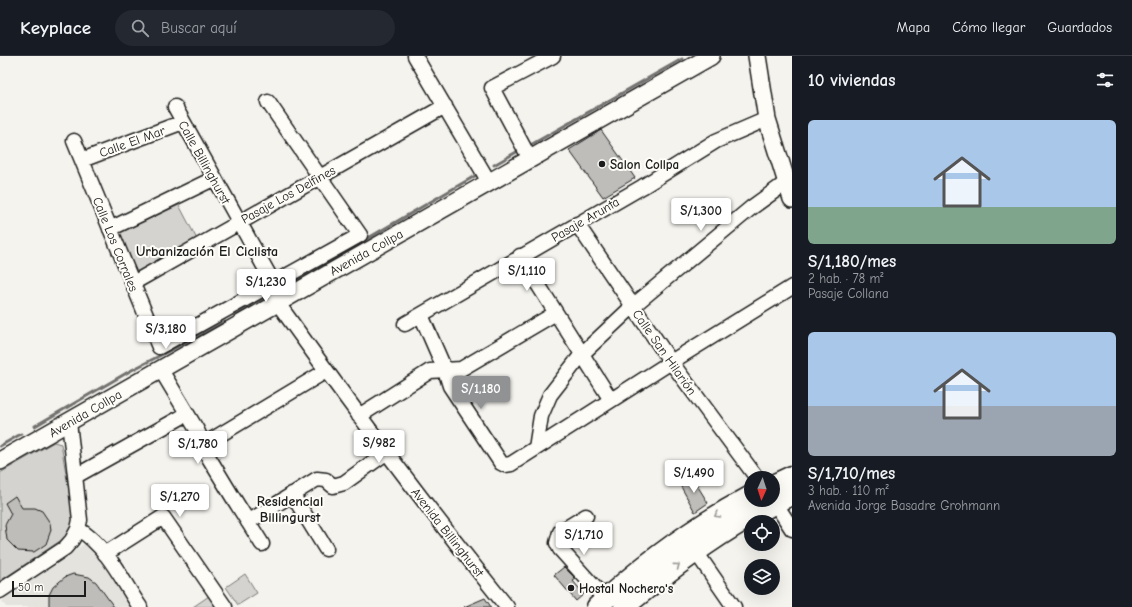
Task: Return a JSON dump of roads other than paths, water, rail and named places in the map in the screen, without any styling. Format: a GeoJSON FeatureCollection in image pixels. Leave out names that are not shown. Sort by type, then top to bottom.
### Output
{"type":"FeatureCollection","features":[{"type":"Feature","properties":{"kind":"highway"},"geometry":{"type":"LineString","coordinates":[[780,493],[792,476]]}},
{"type":"Feature","properties":{"kind":"highway"},"geometry":{"type":"LineString","coordinates":[[601,603],[641,568],[679,540],[744,500]]}},
{"type":"Feature","properties":{"kind":"highway"},"geometry":{"type":"LineString","coordinates":[[624,607],[696,552],[762,507]]}},
{"type":"Feature","properties":{"kind":"main road","name":"Avenida Collpa"},"geometry":{"type":"LineString","coordinates":[[0,461],[530,159],[691,61],[711,56]]}},
{"type":"Feature","properties":{"kind":"main road"},"geometry":{"type":"LineString","coordinates":[[759,61],[767,119],[790,182],[792,199]]}},
{"type":"Feature","properties":{"kind":"street"},"geometry":{"type":"LineString","coordinates":[[415,56],[489,182]]}},
{"type":"Feature","properties":{"kind":"street"},"geometry":{"type":"LineString","coordinates":[[530,159],[492,88],[553,56]]}},
{"type":"Feature","properties":{"kind":"street"},"geometry":{"type":"LineString","coordinates":[[234,327],[225,312],[360,235],[268,102]]}},
{"type":"Feature","properties":{"kind":"street","name":"Pasaje Los Delfines"},"geometry":{"type":"LineString","coordinates":[[133,283],[239,221],[444,106]]}},
{"type":"Feature","properties":{"kind":"street","name":"Calle Billinghurst"},"geometry":{"type":"LineString","coordinates":[[175,107],[274,284],[277,302]]}},
{"type":"Feature","properties":{"kind":"street","name":"Pasaje Arunta"},"geometry":{"type":"LineString","coordinates":[[405,324],[716,141],[767,119]]}},
{"type":"Feature","properties":{"kind":"street","name":"Calle El Mar"},"geometry":{"type":"LineString","coordinates":[[82,160],[183,122]]}},
{"type":"Feature","properties":{"kind":"street","name":"Calle Los Corrales"},"geometry":{"type":"LineString","coordinates":[[74,141],[159,347],[225,312]]}},
{"type":"Feature","properties":{"kind":"street"},"geometry":{"type":"LineString","coordinates":[[110,228],[215,178]]}},
{"type":"Feature","properties":{"kind":"street"},"geometry":{"type":"LineString","coordinates":[[536,448],[541,416],[550,395],[582,354],[633,306],[751,208],[790,182]]}},
{"type":"Feature","properties":{"kind":"street","name":"Calle San Hilarión"},"geometry":{"type":"LineString","coordinates":[[577,224],[671,362],[752,471]]}},
{"type":"Feature","properties":{"kind":"street"},"geometry":{"type":"LineString","coordinates":[[520,256],[611,400]]}},
{"type":"Feature","properties":{"kind":"street"},"geometry":{"type":"LineString","coordinates":[[421,315],[445,370],[450,386],[501,463],[505,465],[511,464],[792,287]]}},
{"type":"Feature","properties":{"kind":"street","name":"Avenida Billinghurst"},"geometry":{"type":"LineString","coordinates":[[277,302],[359,416],[461,550],[507,607]]}},
{"type":"Feature","properties":{"kind":"street"},"geometry":{"type":"LineString","coordinates":[[359,416],[430,371],[461,369],[556,314]]}},
{"type":"Feature","properties":{"kind":"street"},"geometry":{"type":"LineString","coordinates":[[161,370],[203,445],[262,544]]}},
{"type":"Feature","properties":{"kind":"street"},"geometry":{"type":"LineString","coordinates":[[203,445],[326,371]]}},
{"type":"Feature","properties":{"kind":"street"},"geometry":{"type":"LineString","coordinates":[[76,476],[187,414]]}},
{"type":"Feature","properties":{"kind":"street"},"geometry":{"type":"LineString","coordinates":[[0,591],[65,548],[72,540],[78,529],[80,514],[69,422]]}},
{"type":"Feature","properties":{"kind":"street"},"geometry":{"type":"LineString","coordinates":[[248,522],[316,479],[326,480],[333,486],[337,486],[387,452]]}},
{"type":"Feature","properties":{"kind":"street"},"geometry":{"type":"LineString","coordinates":[[292,494],[326,549]]}},
{"type":"Feature","properties":{"kind":"street"},"geometry":{"type":"LineString","coordinates":[[780,501],[792,529]]}},
{"type":"Feature","properties":{"kind":"street"},"geometry":{"type":"LineString","coordinates":[[586,516],[560,532],[558,543],[560,549],[601,603]]}},
{"type":"Feature","properties":{"kind":"street"},"geometry":{"type":"LineString","coordinates":[[105,554],[163,517],[225,607]]}},
{"type":"Feature","properties":{"kind":"street"},"geometry":{"type":"LineString","coordinates":[[78,529],[88,535],[105,554],[140,607]]}},
{"type":"Feature","properties":{"kind":"street"},"geometry":{"type":"LineString","coordinates":[[696,552],[734,607]]}},
{"type":"Feature","properties":{"kind":"waterway"},"geometry":{"type":"LineString","coordinates":[[527,147],[682,59]]}},
{"type":"Feature","properties":{"kind":"waterway"},"geometry":{"type":"LineString","coordinates":[[494,165],[520,150]]}},
{"type":"Feature","properties":{"kind":"waterway"},"geometry":{"type":"LineString","coordinates":[[286,286],[480,173]]}},
{"type":"Feature","properties":{"kind":"waterway"},"geometry":{"type":"LineString","coordinates":[[234,315],[271,294]]}},
{"type":"Feature","properties":{"kind":"waterway"},"geometry":{"type":"LineString","coordinates":[[35,426],[130,371],[225,322]]}},
{"type":"Feature","properties":{"kind":"waterway"},"geometry":{"type":"LineString","coordinates":[[0,446],[21,434]]}},
{"type":"Feature","properties":{"kind":"place","name":"Salon Collpa"},"geometry":{"type":"Point","coordinates":[602,164]}},
{"type":"Feature","properties":{"kind":"place","name":"Hostal Nochero's"},"geometry":{"type":"Point","coordinates":[571,588]}},
{"type":"Feature","properties":{"kind":"district","name":"Urbanización El Ciclista"},"geometry":{"type":"Point","coordinates":[207,251]}},
{"type":"Feature","properties":{"kind":"district","name":"Residencial Billingurst"},"geometry":{"type":"Point","coordinates":[290,510]}}]}
